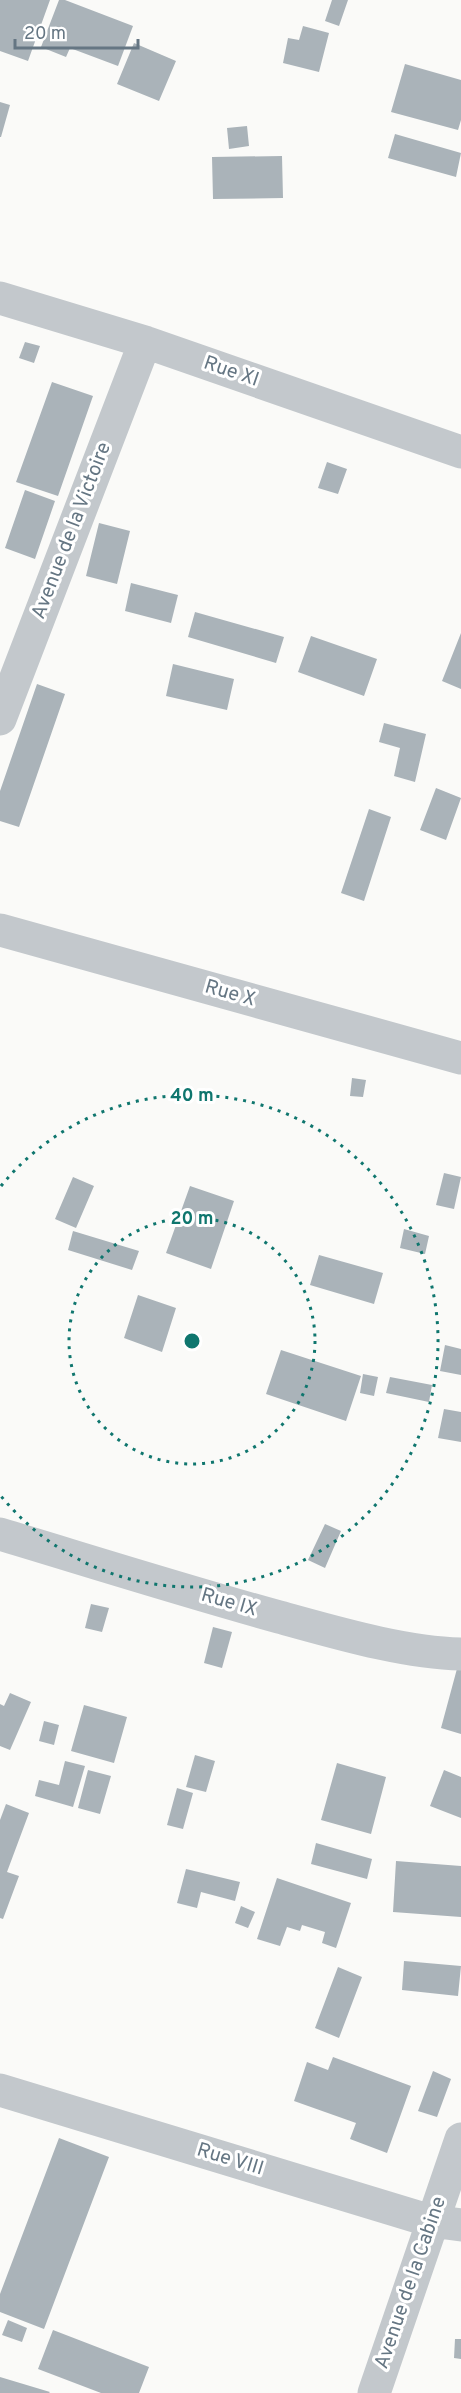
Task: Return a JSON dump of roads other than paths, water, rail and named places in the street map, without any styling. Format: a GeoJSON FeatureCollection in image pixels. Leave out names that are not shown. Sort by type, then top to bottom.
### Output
{"type":"FeatureCollection","features":[{"type":"Feature","properties":{"kind":"street","name":"Rue XI"},"geometry":{"type":"LineString","coordinates":[[0,298],[145,342],[461,452]]}},
{"type":"Feature","properties":{"kind":"street","name":"Avenue de la Victoire"},"geometry":{"type":"LineString","coordinates":[[0,719],[145,342]]}},
{"type":"Feature","properties":{"kind":"street","name":"Rue X"},"geometry":{"type":"LineString","coordinates":[[0,930],[461,1058]]}},
{"type":"Feature","properties":{"kind":"street","name":"Rue IX"},"geometry":{"type":"LineString","coordinates":[[0,1534],[204,1596],[326,1630],[436,1653],[461,1654]]}},
{"type":"Feature","properties":{"kind":"street","name":"Rue VIII"},"geometry":{"type":"LineString","coordinates":[[0,2090],[446,2223]]}},
{"type":"Feature","properties":{"kind":"street","name":"Avenue de la Cabine"},"geometry":{"type":"LineString","coordinates":[[374,2393],[446,2223],[461,2139]]}}]}
